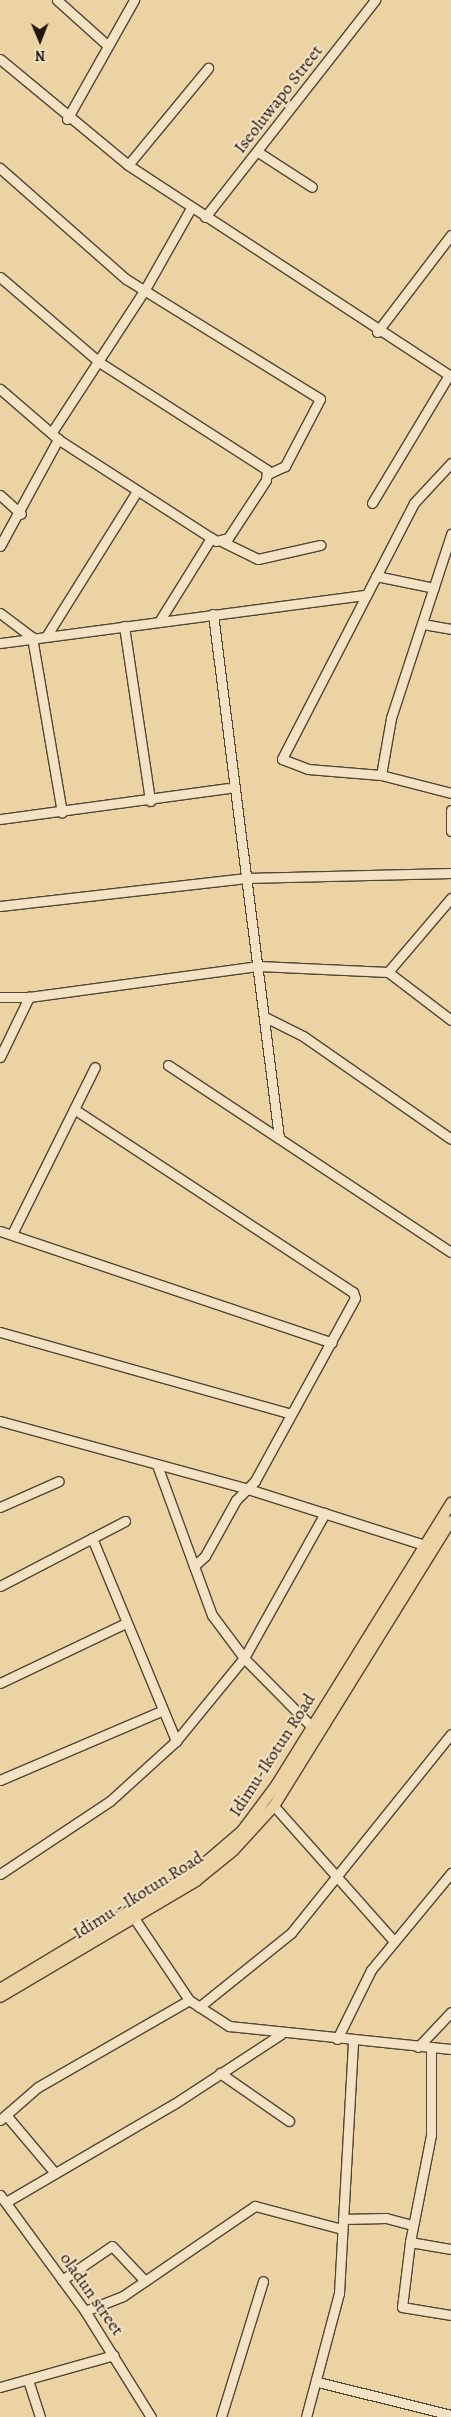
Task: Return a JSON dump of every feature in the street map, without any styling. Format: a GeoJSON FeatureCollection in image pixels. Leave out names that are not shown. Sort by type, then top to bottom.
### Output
{"type":"FeatureCollection","features":[{"type":"Feature","properties":{"kind":"main road","name":"Idimu-Ikotun Road"},"geometry":{"type":"LineString","coordinates":[[0,1988],[216,1856],[259,1810],[451,1504]]}},
{"type":"Feature","properties":{"kind":"main road","name":"Idimu - Ikotun Road"},"geometry":{"type":"LineString","coordinates":[[0,1998],[216,1867],[274,1806],[451,1521]]}},
{"type":"Feature","properties":{"kind":"street"},"geometry":{"type":"LineString","coordinates":[[57,0],[106,44]]}},
{"type":"Feature","properties":{"kind":"street"},"geometry":{"type":"LineString","coordinates":[[67,119],[106,44],[134,0]]}},
{"type":"Feature","properties":{"kind":"street","name":"Iseoluwapo Street"},"geometry":{"type":"LineString","coordinates":[[204,217],[258,152],[375,0]]}},
{"type":"Feature","properties":{"kind":"street"},"geometry":{"type":"LineString","coordinates":[[0,59],[67,119],[128,165],[377,332],[450,376],[372,503]]}},
{"type":"Feature","properties":{"kind":"street"},"geometry":{"type":"LineString","coordinates":[[128,165],[208,68]]}},
{"type":"Feature","properties":{"kind":"street"},"geometry":{"type":"LineString","coordinates":[[258,152],[312,186]]}},
{"type":"Feature","properties":{"kind":"street"},"geometry":{"type":"LineString","coordinates":[[0,168],[144,291],[320,399],[284,466],[268,474],[223,542]]}},
{"type":"Feature","properties":{"kind":"street"},"geometry":{"type":"LineString","coordinates":[[52,432],[144,291],[191,208]]}},
{"type":"Feature","properties":{"kind":"street"},"geometry":{"type":"LineString","coordinates":[[377,332],[451,235]]}},
{"type":"Feature","properties":{"kind":"street"},"geometry":{"type":"LineString","coordinates":[[0,277],[99,362],[268,474]]}},
{"type":"Feature","properties":{"kind":"street"},"geometry":{"type":"LineString","coordinates":[[0,389],[58,439],[211,538],[258,559],[320,545]]}},
{"type":"Feature","properties":{"kind":"street"},"geometry":{"type":"LineString","coordinates":[[0,546],[21,514],[58,439]]}},
{"type":"Feature","properties":{"kind":"street"},"geometry":{"type":"LineString","coordinates":[[451,462],[417,499],[364,595],[282,759],[308,770],[381,775],[451,793]]}},
{"type":"Feature","properties":{"kind":"street"},"geometry":{"type":"LineString","coordinates":[[47,635],[137,491]]}},
{"type":"Feature","properties":{"kind":"street"},"geometry":{"type":"LineString","coordinates":[[0,495],[21,514]]}},
{"type":"Feature","properties":{"kind":"street"},"geometry":{"type":"LineString","coordinates":[[381,775],[391,718],[424,624],[451,534]]}},
{"type":"Feature","properties":{"kind":"street"},"geometry":{"type":"LineString","coordinates":[[160,620],[211,538]]}},
{"type":"Feature","properties":{"kind":"street"},"geometry":{"type":"LineString","coordinates":[[376,576],[434,588]]}},
{"type":"Feature","properties":{"kind":"street"},"geometry":{"type":"LineString","coordinates":[[0,644],[47,635],[364,595]]}},
{"type":"Feature","properties":{"kind":"street"},"geometry":{"type":"LineString","coordinates":[[0,613],[32,638],[62,812]]}},
{"type":"Feature","properties":{"kind":"street"},"geometry":{"type":"LineString","coordinates":[[212,614],[259,966],[279,1138]]}},
{"type":"Feature","properties":{"kind":"street"},"geometry":{"type":"LineString","coordinates":[[424,624],[451,629]]}},
{"type":"Feature","properties":{"kind":"street"},"geometry":{"type":"LineString","coordinates":[[124,626],[150,801]]}},
{"type":"Feature","properties":{"kind":"street"},"geometry":{"type":"LineString","coordinates":[[0,819],[150,801],[228,788]]}},
{"type":"Feature","properties":{"kind":"street"},"geometry":{"type":"LineString","coordinates":[[451,810],[451,830]]}},
{"type":"Feature","properties":{"kind":"street"},"geometry":{"type":"LineString","coordinates":[[0,906],[246,878],[451,872]]}},
{"type":"Feature","properties":{"kind":"street"},"geometry":{"type":"LineString","coordinates":[[388,972],[449,905]]}},
{"type":"Feature","properties":{"kind":"street"},"geometry":{"type":"LineString","coordinates":[[0,997],[29,997],[259,966],[388,972],[451,1020]]}},
{"type":"Feature","properties":{"kind":"street"},"geometry":{"type":"LineString","coordinates":[[0,1057],[29,997]]}},
{"type":"Feature","properties":{"kind":"street"},"geometry":{"type":"LineString","coordinates":[[265,1017],[303,1036],[451,1140]]}},
{"type":"Feature","properties":{"kind":"street"},"geometry":{"type":"LineString","coordinates":[[168,1065],[451,1252]]}},
{"type":"Feature","properties":{"kind":"street"},"geometry":{"type":"LineString","coordinates":[[12,1234],[95,1067]]}},
{"type":"Feature","properties":{"kind":"street"},"geometry":{"type":"LineString","coordinates":[[74,1109],[353,1292],[353,1305],[248,1489],[236,1500],[205,1556],[194,1566]]}},
{"type":"Feature","properties":{"kind":"street"},"geometry":{"type":"LineString","coordinates":[[0,1231],[332,1343]]}},
{"type":"Feature","properties":{"kind":"street"},"geometry":{"type":"LineString","coordinates":[[0,1332],[291,1414]]}},
{"type":"Feature","properties":{"kind":"street"},"geometry":{"type":"LineString","coordinates":[[0,1421],[157,1466],[248,1489],[425,1545]]}},
{"type":"Feature","properties":{"kind":"street"},"geometry":{"type":"LineString","coordinates":[[157,1466],[212,1616],[244,1658],[319,1734]]}},
{"type":"Feature","properties":{"kind":"street"},"geometry":{"type":"LineString","coordinates":[[0,1506],[58,1481]]}},
{"type":"Feature","properties":{"kind":"street"},"geometry":{"type":"LineString","coordinates":[[0,1874],[110,1801],[176,1741],[244,1658],[325,1513]]}},
{"type":"Feature","properties":{"kind":"street"},"geometry":{"type":"LineString","coordinates":[[0,1586],[125,1521]]}},
{"type":"Feature","properties":{"kind":"street"},"geometry":{"type":"LineString","coordinates":[[92,1538],[160,1711],[176,1741]]}},
{"type":"Feature","properties":{"kind":"street"},"geometry":{"type":"LineString","coordinates":[[0,1683],[126,1623]]}},
{"type":"Feature","properties":{"kind":"street"},"geometry":{"type":"LineString","coordinates":[[0,1780],[160,1711]]}},
{"type":"Feature","properties":{"kind":"street"},"geometry":{"type":"LineString","coordinates":[[199,2007],[278,1946],[338,1875],[451,1734]]}},
{"type":"Feature","properties":{"kind":"street"},"geometry":{"type":"LineString","coordinates":[[274,1806],[338,1875],[393,1940]]}},
{"type":"Feature","properties":{"kind":"street"},"geometry":{"type":"LineString","coordinates":[[337,2039],[355,1997],[393,1940],[451,1874]]}},
{"type":"Feature","properties":{"kind":"street"},"geometry":{"type":"LineString","coordinates":[[134,1918],[189,2000],[229,2026],[281,2034],[451,2049]]}},
{"type":"Feature","properties":{"kind":"street"},"geometry":{"type":"LineString","coordinates":[[55,2173],[3,2117],[38,2087],[189,2000]]}},
{"type":"Feature","properties":{"kind":"street"},"geometry":{"type":"LineString","coordinates":[[418,2047],[451,2012]]}},
{"type":"Feature","properties":{"kind":"street"},"geometry":{"type":"LineString","coordinates":[[3,2198],[55,2173],[281,2034]]}},
{"type":"Feature","properties":{"kind":"street"},"geometry":{"type":"LineString","coordinates":[[306,2417],[318,2382],[339,2293],[353,2041]]}},
{"type":"Feature","properties":{"kind":"street"},"geometry":{"type":"LineString","coordinates":[[431,2048],[432,2129],[412,2225],[402,2307],[451,2315]]}},
{"type":"Feature","properties":{"kind":"street"},"geometry":{"type":"LineString","coordinates":[[220,2073],[289,2121]]}},
{"type":"Feature","properties":{"kind":"street","name":"oladun street"},"geometry":{"type":"LineString","coordinates":[[3,2198],[85,2311],[114,2355],[150,2417]]}},
{"type":"Feature","properties":{"kind":"street"},"geometry":{"type":"LineString","coordinates":[[85,2311],[117,2300],[255,2206],[342,2229]]}},
{"type":"Feature","properties":{"kind":"street"},"geometry":{"type":"LineString","coordinates":[[343,2219],[386,2218],[412,2225]]}},
{"type":"Feature","properties":{"kind":"street"},"geometry":{"type":"LineString","coordinates":[[410,2242],[451,2249]]}},
{"type":"Feature","properties":{"kind":"street"},"geometry":{"type":"LineString","coordinates":[[62,2280],[112,2246],[145,2281]]}},
{"type":"Feature","properties":{"kind":"street"},"geometry":{"type":"LineString","coordinates":[[221,2417],[263,2282]]}},
{"type":"Feature","properties":{"kind":"street"},"geometry":{"type":"LineString","coordinates":[[0,2387],[114,2355]]}},
{"type":"Feature","properties":{"kind":"street"},"geometry":{"type":"LineString","coordinates":[[28,2380],[40,2417]]}},
{"type":"Feature","properties":{"kind":"street"},"geometry":{"type":"LineString","coordinates":[[318,2382],[451,2415]]}}]}
